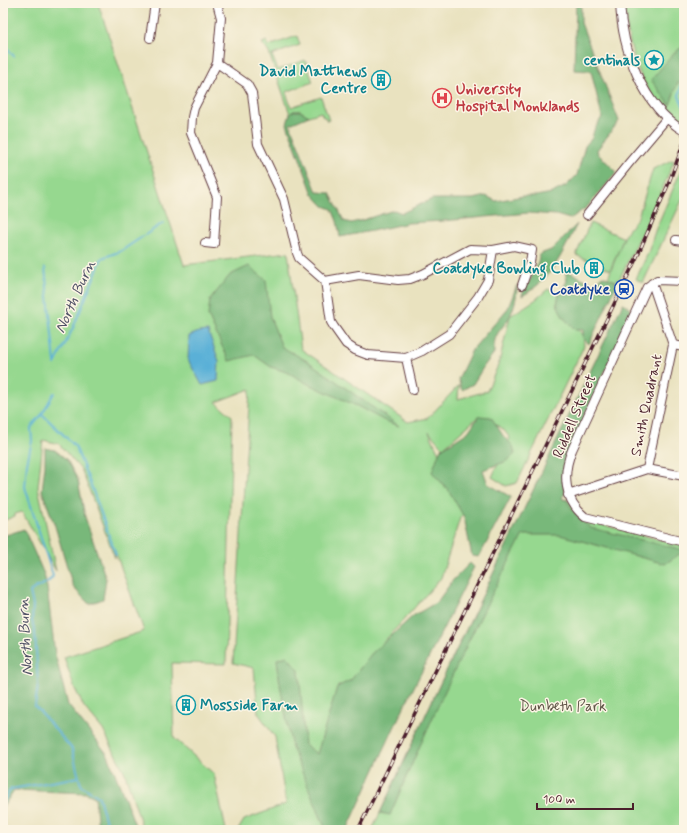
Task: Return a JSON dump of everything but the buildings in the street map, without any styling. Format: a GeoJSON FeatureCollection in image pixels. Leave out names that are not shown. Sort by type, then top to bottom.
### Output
{"type":"FeatureCollection","features":[{"type":"Feature","properties":{"kind":"street"},"geometry":{"type":"LineString","coordinates":[[150,38],[155,3]]}},
{"type":"Feature","properties":{"kind":"street"},"geometry":{"type":"LineString","coordinates":[[205,243],[214,244],[217,197],[191,133],[194,108],[217,62],[221,18],[217,3]]}},
{"type":"Feature","properties":{"kind":"street"},"geometry":{"type":"LineString","coordinates":[[620,3],[626,42],[636,72],[645,90],[655,105],[667,118],[684,130]]}},
{"type":"Feature","properties":{"kind":"street"},"geometry":{"type":"LineString","coordinates":[[217,62],[247,84],[252,93],[258,144],[284,199],[299,258],[325,281],[332,322],[346,344],[355,350],[368,355],[406,358],[422,351],[449,334],[478,297],[488,280],[493,250]]}},
{"type":"Feature","properties":{"kind":"street"},"geometry":{"type":"LineString","coordinates":[[588,215],[667,118]]}},
{"type":"Feature","properties":{"kind":"street"},"geometry":{"type":"LineString","coordinates":[[325,281],[359,275],[398,280],[410,279],[423,274],[470,249],[493,250],[514,246],[532,250],[530,262],[522,285]]}},
{"type":"Feature","properties":{"kind":"street"},"geometry":{"type":"LineString","coordinates":[[673,344],[654,282],[684,281]]}},
{"type":"Feature","properties":{"kind":"street","name":"Riddell Street"},"geometry":{"type":"LineString","coordinates":[[654,282],[647,287],[641,299],[570,457],[567,464],[566,486],[568,495],[576,508],[585,517],[684,542]]}},
{"type":"Feature","properties":{"kind":"street","name":"Smith Quadrant"},"geometry":{"type":"LineString","coordinates":[[684,347],[673,344],[647,469],[684,476]]}},
{"type":"Feature","properties":{"kind":"street"},"geometry":{"type":"LineString","coordinates":[[406,358],[413,390]]}},
{"type":"Feature","properties":{"kind":"street"},"geometry":{"type":"LineString","coordinates":[[568,495],[647,469]]}},
{"type":"Feature","properties":{"kind":"green space"},"geometry":{"type":"Polygon","coordinates":[[[3,3],[98,3],[184,265],[288,252],[301,349],[408,422],[428,418],[459,385],[458,399],[487,391],[499,363],[510,316],[535,300],[548,289],[559,294],[557,304],[566,320],[583,334],[584,346],[517,483],[506,486],[492,477],[510,438],[502,428],[479,416],[443,448],[429,432],[443,462],[476,501],[460,518],[441,578],[373,654],[342,830],[238,830],[244,820],[286,804],[275,737],[258,713],[254,668],[233,663],[250,389],[216,402],[232,416],[226,664],[172,663],[174,738],[214,774],[226,830],[143,830],[125,773],[103,730],[84,707],[74,687],[64,657],[144,631],[115,551],[115,558],[82,471],[59,444],[43,440],[38,487],[56,571],[22,512],[3,521],[3,3]]]}},
{"type":"Feature","properties":{"kind":"green space"},"geometry":{"type":"Polygon","coordinates":[[[576,3],[581,3],[581,23],[619,121],[597,150],[598,154],[617,172],[587,207],[570,219],[556,215],[528,213],[408,223],[340,237],[337,221],[332,209],[324,206],[313,194],[287,124],[290,114],[293,111],[300,111],[309,116],[290,124],[317,192],[330,193],[344,221],[351,223],[394,210],[402,213],[432,199],[474,199],[486,196],[496,201],[552,193],[566,186],[577,175],[585,146],[592,138],[594,130],[602,117],[591,71],[574,70],[576,3]]]}},
{"type":"Feature","properties":{"kind":"green space"},"geometry":{"type":"Polygon","coordinates":[[[624,3],[684,3],[684,125],[667,113],[658,104],[643,81],[630,43],[624,3]]]}},
{"type":"Feature","properties":{"kind":"green space"},"geometry":{"type":"Polygon","coordinates":[[[297,36],[300,45],[272,55],[278,70],[305,60],[313,82],[286,92],[291,107],[321,97],[329,120],[327,121],[321,112],[309,116],[300,111],[293,111],[290,114],[269,53],[262,43],[267,41],[269,46],[297,36]]]}},
{"type":"Feature","properties":{"kind":"green space"},"geometry":{"type":"Polygon","coordinates":[[[684,46],[684,87],[678,82],[670,105],[651,80],[675,52],[684,46]]]}},
{"type":"Feature","properties":{"kind":"green space"},"geometry":{"type":"Polygon","coordinates":[[[672,160],[674,161],[647,226],[619,280],[617,279],[616,281],[608,278],[625,234],[638,217],[653,169],[672,160]]]}},
{"type":"Feature","properties":{"kind":"green space"},"geometry":{"type":"Polygon","coordinates":[[[682,168],[684,169],[684,196],[643,283],[636,279],[682,168]]]}},
{"type":"Feature","properties":{"kind":"green space"},"geometry":{"type":"Polygon","coordinates":[[[590,223],[624,238],[610,270],[576,255],[590,223]]]}},
{"type":"Feature","properties":{"kind":"green space"},"geometry":{"type":"Polygon","coordinates":[[[577,224],[549,274],[522,296],[535,271],[540,254],[551,250],[577,224]]]}},
{"type":"Feature","properties":{"kind":"green space"},"geometry":{"type":"Polygon","coordinates":[[[249,266],[266,280],[270,317],[282,347],[309,362],[399,426],[385,421],[357,406],[308,384],[289,373],[271,367],[254,355],[229,361],[208,316],[210,300],[230,275],[249,266]]]}},
{"type":"Feature","properties":{"kind":"green space"},"geometry":{"type":"Polygon","coordinates":[[[565,270],[596,285],[602,276],[616,281],[615,283],[617,284],[589,344],[583,338],[583,330],[575,330],[563,317],[557,304],[559,295],[567,281],[565,270]]]}},
{"type":"Feature","properties":{"kind":"green space"},"geometry":{"type":"Polygon","coordinates":[[[517,285],[513,308],[507,321],[496,336],[494,353],[473,384],[462,390],[458,379],[472,350],[508,308],[517,285]]]}},
{"type":"Feature","properties":{"kind":"green space"},"geometry":{"type":"Polygon","coordinates":[[[623,303],[630,308],[632,312],[565,458],[565,494],[562,497],[564,500],[566,499],[580,519],[591,528],[684,551],[665,564],[560,535],[523,535],[453,674],[390,815],[380,813],[440,684],[623,303]]]}},
{"type":"Feature","properties":{"kind":"green space"},"geometry":{"type":"Polygon","coordinates":[[[479,416],[491,417],[504,437],[513,446],[515,454],[507,461],[483,470],[488,484],[511,497],[479,557],[472,556],[464,517],[449,491],[432,472],[440,450],[468,432],[479,416]]]}},
{"type":"Feature","properties":{"kind":"green space"},"geometry":{"type":"Polygon","coordinates":[[[45,448],[55,450],[67,460],[78,480],[85,517],[106,579],[103,599],[89,604],[73,587],[55,526],[42,491],[45,448]]]}},
{"type":"Feature","properties":{"kind":"green space","name":"Dunbeth Park"},"geometry":{"type":"Polygon","coordinates":[[[540,477],[565,494],[562,497],[564,500],[567,499],[591,522],[684,546],[684,830],[372,830],[440,684],[540,477]]]}},
{"type":"Feature","properties":{"kind":"green space"},"geometry":{"type":"Polygon","coordinates":[[[24,529],[44,574],[47,587],[55,654],[68,705],[108,755],[137,830],[98,830],[95,797],[86,793],[14,790],[3,807],[3,536],[24,529]]]}},
{"type":"Feature","properties":{"kind":"green space"},"geometry":{"type":"Polygon","coordinates":[[[470,563],[474,567],[399,717],[347,830],[326,830],[292,748],[280,685],[277,659],[287,656],[299,670],[305,745],[317,754],[337,687],[351,680],[372,653],[413,616],[437,602],[453,580],[470,563]]]}},
{"type":"Feature","properties":{"kind":"water"},"geometry":{"type":"Polygon","coordinates":[[[208,331],[219,361],[218,381],[202,385],[188,360],[189,336],[199,332],[208,331]]]}},
{"type":"Feature","properties":{"kind":"waterway"},"geometry":{"type":"LineString","coordinates":[[683,3],[684,13]]}},
{"type":"Feature","properties":{"kind":"waterway"},"geometry":{"type":"LineString","coordinates":[[3,44],[14,56]]}},
{"type":"Feature","properties":{"kind":"waterway"},"geometry":{"type":"LineString","coordinates":[[684,45],[682,53],[684,64]]}},
{"type":"Feature","properties":{"kind":"waterway"},"geometry":{"type":"LineString","coordinates":[[684,72],[679,96],[684,107]]}},
{"type":"Feature","properties":{"kind":"waterway","name":"North Burn"},"geometry":{"type":"LineString","coordinates":[[55,364],[73,328],[102,258],[121,251],[163,223]]}},
{"type":"Feature","properties":{"kind":"waterway"},"geometry":{"type":"LineString","coordinates":[[45,268],[55,362]]}},
{"type":"Feature","properties":{"kind":"waterway","name":"North Burn"},"geometry":{"type":"LineString","coordinates":[[54,393],[42,414],[31,428],[32,441],[27,463],[25,487],[53,576],[49,581],[30,592],[33,605],[32,621],[35,632],[38,685],[35,706],[72,749],[80,782],[82,786],[99,797],[108,830]]}},
{"type":"Feature","properties":{"kind":"waterway"},"geometry":{"type":"LineString","coordinates":[[42,414],[75,446],[116,555]]}},
{"type":"Feature","properties":{"kind":"waterway"},"geometry":{"type":"LineString","coordinates":[[3,802],[11,789],[79,777]]}},
{"type":"Feature","properties":{"kind":"railway"},"geometry":{"type":"LineString","coordinates":[[358,830],[636,259],[668,185],[684,142]]}},
{"type":"Feature","properties":{"kind":"place","name":"centinals"},"geometry":{"type":"Point","coordinates":[654,60]}},
{"type":"Feature","properties":{"kind":"place","name":"David Matthews Centre"},"geometry":{"type":"Point","coordinates":[381,80]}},
{"type":"Feature","properties":{"kind":"place","name":"University Hospital Monklands"},"geometry":{"type":"Point","coordinates":[442,98]}},
{"type":"Feature","properties":{"kind":"place","name":"Coatdyke Bowling Club"},"geometry":{"type":"Point","coordinates":[594,268]}},
{"type":"Feature","properties":{"kind":"place","name":"Coatdyke"},"geometry":{"type":"Point","coordinates":[624,289]}},
{"type":"Feature","properties":{"kind":"place","name":"Mossside Farm"},"geometry":{"type":"Point","coordinates":[186,705]}}]}
